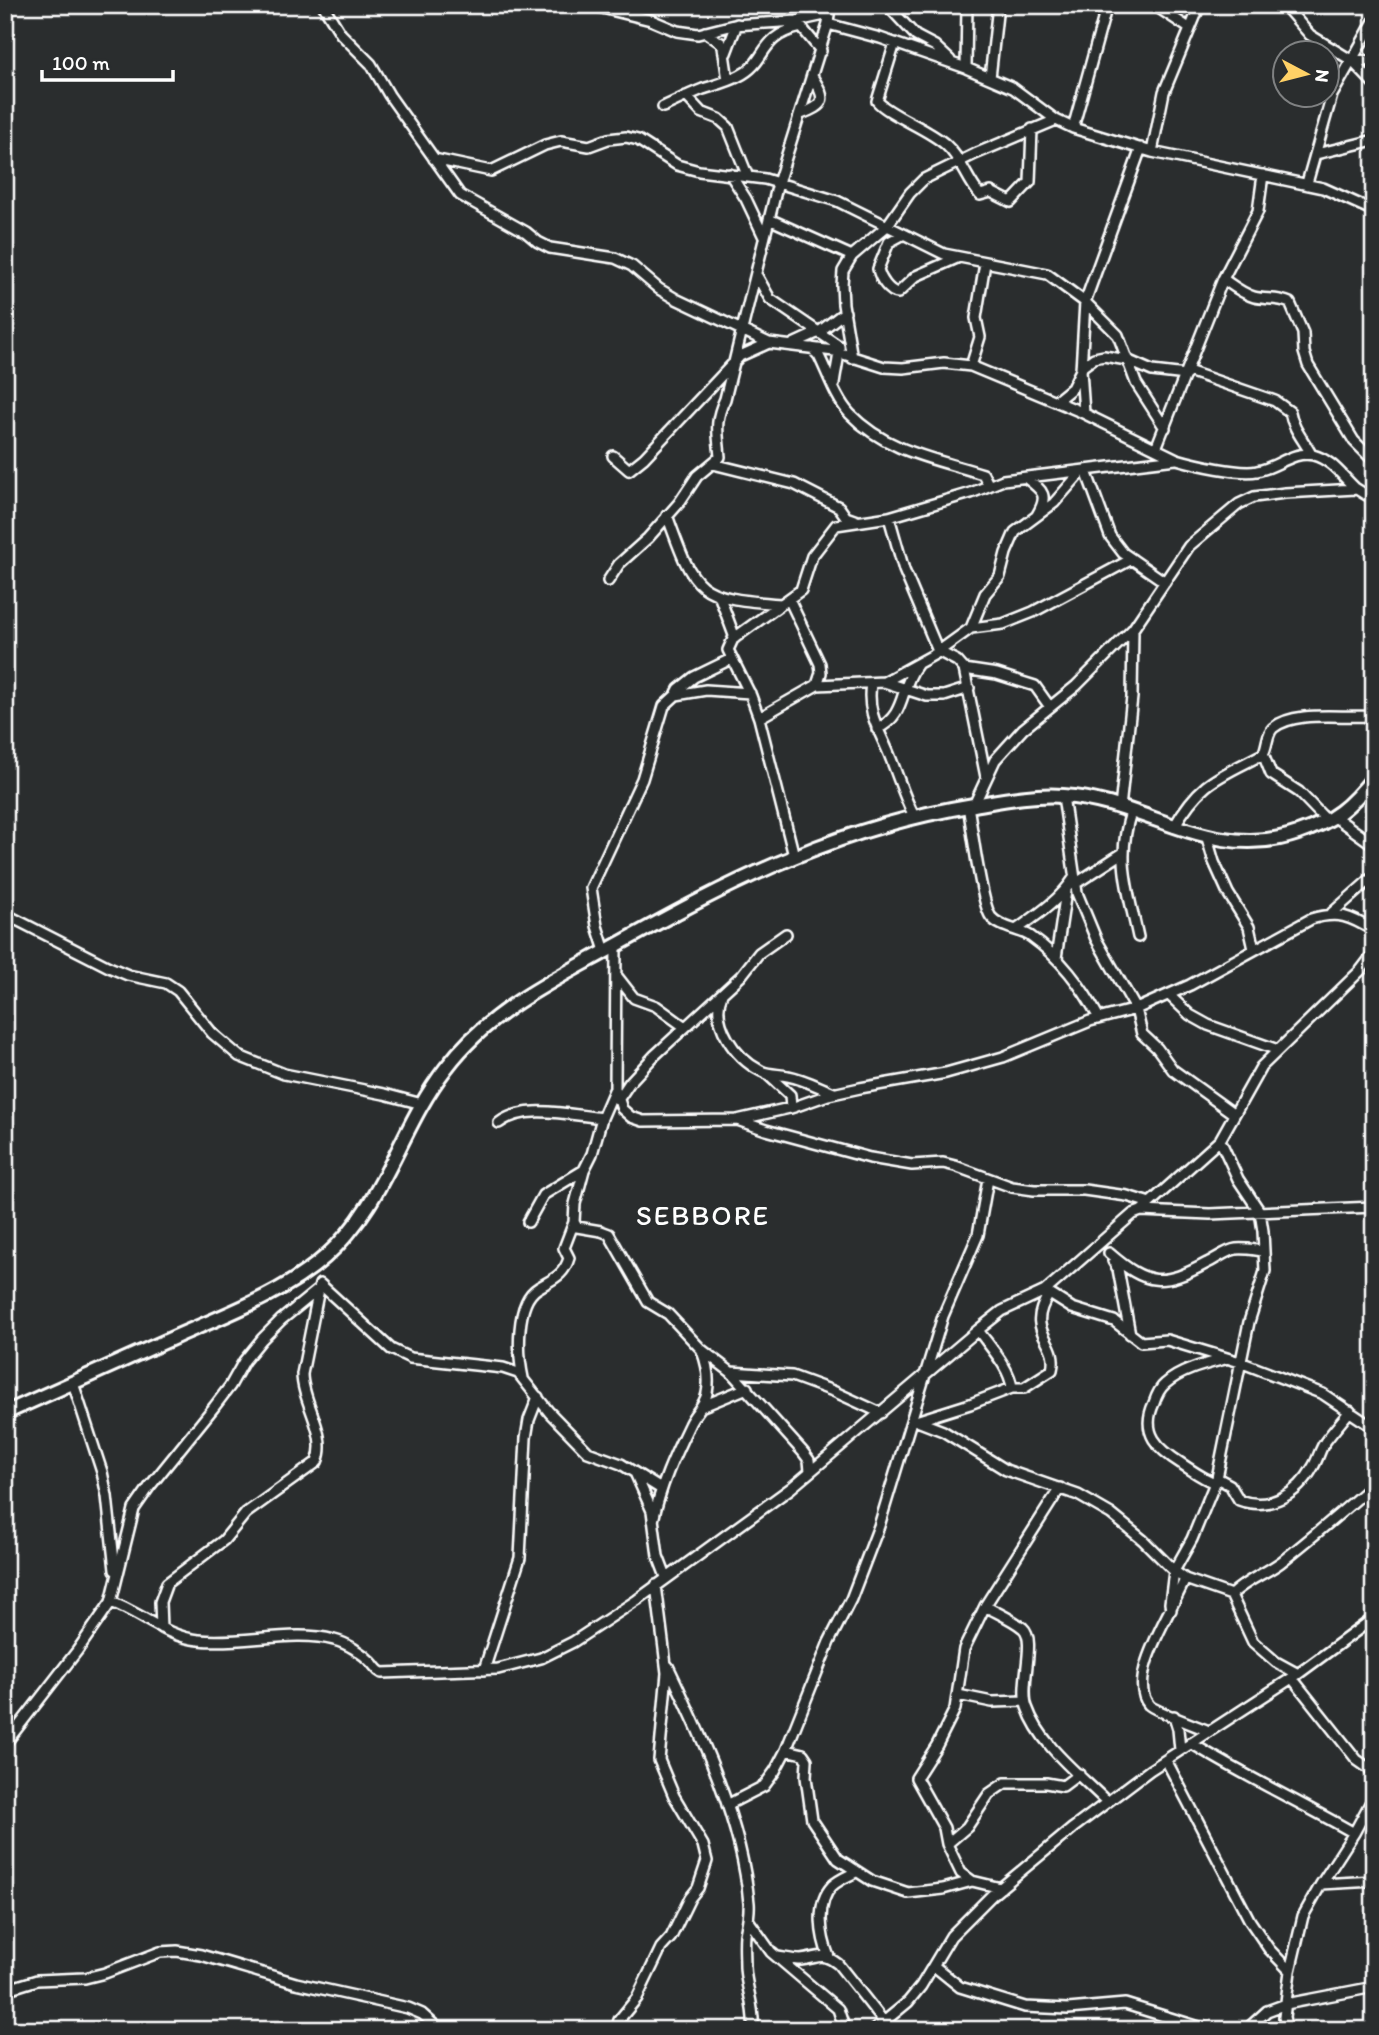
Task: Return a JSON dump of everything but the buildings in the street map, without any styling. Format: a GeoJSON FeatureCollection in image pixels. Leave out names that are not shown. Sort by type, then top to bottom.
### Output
{"type":"FeatureCollection","features":[{"type":"Feature","properties":{"kind":"main road"},"geometry":{"type":"LineString","coordinates":[[5,1413],[223,1315],[307,1271],[338,1244],[364,1215],[422,1104],[444,1070],[483,1028],[529,993],[709,897],[794,856],[845,836],[914,816],[971,805],[1063,796],[1098,801],[1207,838],[1263,842],[1287,837],[1331,819],[1354,802],[1374,777]]}},
{"type":"Feature","properties":{"kind":"street"},"geometry":{"type":"LineString","coordinates":[[323,5],[341,34],[371,64],[389,95],[460,195],[550,248],[615,258],[632,266],[659,289],[769,343],[839,353],[884,367],[903,368],[944,363],[971,366],[1084,413],[1177,459],[1194,464],[1255,472],[1297,455],[1311,454],[1325,460],[1341,472],[1356,489],[1374,499]]}},
{"type":"Feature","properties":{"kind":"street"},"geometry":{"type":"LineString","coordinates":[[590,5],[651,20],[677,31],[698,34],[737,24],[799,24]]}},
{"type":"Feature","properties":{"kind":"street"},"geometry":{"type":"LineString","coordinates":[[887,5],[916,36],[934,46],[954,64]]}},
{"type":"Feature","properties":{"kind":"street"},"geometry":{"type":"LineString","coordinates":[[967,5],[967,68]]}},
{"type":"Feature","properties":{"kind":"street"},"geometry":{"type":"LineString","coordinates":[[990,78],[998,5]]}},
{"type":"Feature","properties":{"kind":"street"},"geometry":{"type":"LineString","coordinates":[[1073,128],[1107,5]]}},
{"type":"Feature","properties":{"kind":"street"},"geometry":{"type":"LineString","coordinates":[[1154,5],[1189,28]]}},
{"type":"Feature","properties":{"kind":"street"},"geometry":{"type":"LineString","coordinates":[[1152,152],[1164,92],[1200,5]]}},
{"type":"Feature","properties":{"kind":"street"},"geometry":{"type":"LineString","coordinates":[[1284,5],[1310,35],[1351,60],[1374,84]]}},
{"type":"Feature","properties":{"kind":"street"},"geometry":{"type":"LineString","coordinates":[[608,581],[619,564],[648,538],[698,476],[720,457],[716,423],[757,275],[778,183],[813,78],[829,15]]}},
{"type":"Feature","properties":{"kind":"street"},"geometry":{"type":"LineString","coordinates":[[663,107],[737,78],[746,72],[761,56],[764,47],[779,34],[799,24],[829,15],[1013,88],[1056,120],[1073,128],[1152,152],[1307,183],[1374,211]]}},
{"type":"Feature","properties":{"kind":"street"},"geometry":{"type":"LineString","coordinates":[[1307,183],[1332,94],[1374,20]]}},
{"type":"Feature","properties":{"kind":"street"},"geometry":{"type":"LineString","coordinates":[[726,55],[737,24]]}},
{"type":"Feature","properties":{"kind":"street"},"geometry":{"type":"LineString","coordinates":[[799,24],[821,51]]}},
{"type":"Feature","properties":{"kind":"street"},"geometry":{"type":"LineString","coordinates":[[705,32],[721,43],[726,55],[728,80]]}},
{"type":"Feature","properties":{"kind":"street"},"geometry":{"type":"LineString","coordinates":[[895,43],[877,101],[946,145],[980,195],[991,192],[1011,202],[1030,182],[1032,129]]}},
{"type":"Feature","properties":{"kind":"street"},"geometry":{"type":"LineString","coordinates":[[1351,60],[1374,61]]}},
{"type":"Feature","properties":{"kind":"street"},"geometry":{"type":"LineString","coordinates":[[801,114],[820,106],[822,101],[822,92],[813,78]]}},
{"type":"Feature","properties":{"kind":"street"},"geometry":{"type":"LineString","coordinates":[[686,96],[701,112],[719,119],[728,127],[748,177]]}},
{"type":"Feature","properties":{"kind":"street"},"geometry":{"type":"LineString","coordinates":[[852,358],[845,312],[843,271],[852,256],[887,226],[910,193],[924,179],[1056,120]]}},
{"type":"Feature","properties":{"kind":"street"},"geometry":{"type":"LineString","coordinates":[[434,159],[491,171],[535,149],[561,141],[589,146],[608,139],[626,137],[638,140],[677,165],[778,183],[837,201],[943,254],[1047,274],[1085,302],[1118,335],[1136,383],[1165,428]]}},
{"type":"Feature","properties":{"kind":"street"},"geometry":{"type":"LineString","coordinates":[[1316,154],[1374,140]]}},
{"type":"Feature","properties":{"kind":"street"},"geometry":{"type":"LineString","coordinates":[[1084,413],[1081,370],[1085,302],[1141,148]]}},
{"type":"Feature","properties":{"kind":"street"},"geometry":{"type":"LineString","coordinates":[[730,174],[746,199],[764,237]]}},
{"type":"Feature","properties":{"kind":"street"},"geometry":{"type":"LineString","coordinates":[[1156,448],[1223,279],[1258,211],[1263,175]]}},
{"type":"Feature","properties":{"kind":"street"},"geometry":{"type":"LineString","coordinates":[[769,219],[852,256]]}},
{"type":"Feature","properties":{"kind":"street"},"geometry":{"type":"LineString","coordinates":[[902,234],[889,242],[878,269],[887,286],[895,293],[907,286],[916,276],[957,258]]}},
{"type":"Feature","properties":{"kind":"street"},"geometry":{"type":"LineString","coordinates":[[971,366],[980,337],[976,318],[985,263]]}},
{"type":"Feature","properties":{"kind":"street"},"geometry":{"type":"LineString","coordinates":[[757,275],[769,299],[839,346],[834,386]]}},
{"type":"Feature","properties":{"kind":"street"},"geometry":{"type":"LineString","coordinates":[[1223,279],[1243,293],[1256,298],[1282,299],[1290,303],[1303,333],[1308,365],[1354,441],[1374,461]]}},
{"type":"Feature","properties":{"kind":"street"},"geometry":{"type":"LineString","coordinates":[[791,345],[819,332],[845,312]]}},
{"type":"Feature","properties":{"kind":"street"},"geometry":{"type":"LineString","coordinates":[[613,456],[629,470],[644,458],[734,361],[769,343]]}},
{"type":"Feature","properties":{"kind":"street"},"geometry":{"type":"LineString","coordinates":[[812,348],[819,356],[849,413],[882,439],[908,453],[984,474],[989,486]]}},
{"type":"Feature","properties":{"kind":"street"},"geometry":{"type":"LineString","coordinates":[[1056,401],[1072,388],[1087,362],[1104,356],[1127,360],[1152,371],[1187,373],[1275,401],[1290,412],[1293,428],[1311,454]]}},
{"type":"Feature","properties":{"kind":"street"},"geometry":{"type":"LineString","coordinates":[[794,856],[759,718],[750,693],[728,650],[735,638],[800,590],[812,556],[836,526],[889,517],[1003,480],[1177,459]]}},
{"type":"Feature","properties":{"kind":"street"},"geometry":{"type":"LineString","coordinates":[[713,464],[794,484],[839,508],[846,517],[858,522]]}},
{"type":"Feature","properties":{"kind":"street"},"geometry":{"type":"LineString","coordinates":[[971,628],[985,594],[1000,576],[1013,535],[1068,490],[1084,471]]}},
{"type":"Feature","properties":{"kind":"street"},"geometry":{"type":"LineString","coordinates":[[1084,471],[1110,536],[1122,553],[1165,582]]}},
{"type":"Feature","properties":{"kind":"street"},"geometry":{"type":"LineString","coordinates":[[1026,478],[1036,485],[1045,501],[1034,520]]}},
{"type":"Feature","properties":{"kind":"street"},"geometry":{"type":"LineString","coordinates":[[1099,1018],[1086,994],[1056,958],[1027,934],[991,917],[982,888],[971,805],[995,760],[1023,729],[1076,686],[1133,629],[1189,546],[1239,504],[1254,497],[1285,493],[1356,489]]}},
{"type":"Feature","properties":{"kind":"street"},"geometry":{"type":"LineString","coordinates":[[667,515],[690,574],[702,587],[741,602],[785,602]]}},
{"type":"Feature","properties":{"kind":"street"},"geometry":{"type":"LineString","coordinates":[[889,517],[904,570],[938,652],[957,661],[964,669],[986,777]]}},
{"type":"Feature","properties":{"kind":"street"},"geometry":{"type":"LineString","coordinates":[[759,718],[817,685],[884,682],[938,652],[971,628],[1003,624],[1033,612],[1132,559]]}},
{"type":"Feature","properties":{"kind":"street"},"geometry":{"type":"LineString","coordinates":[[719,595],[735,638]]}},
{"type":"Feature","properties":{"kind":"street"},"geometry":{"type":"LineString","coordinates":[[785,602],[820,664],[821,673],[817,685]]}},
{"type":"Feature","properties":{"kind":"street"},"geometry":{"type":"LineString","coordinates":[[1133,629],[1123,853],[1126,885],[1138,937]]}},
{"type":"Feature","properties":{"kind":"street"},"geometry":{"type":"LineString","coordinates":[[731,659],[694,677],[664,706],[642,779],[591,888],[597,926],[611,948],[616,975],[615,1088],[622,1109],[631,1117],[643,1121],[737,1120],[792,1108],[836,1094],[946,1073],[1003,1057],[1099,1018],[1136,1009],[1169,995],[1311,919],[1332,913],[1374,876]]}},
{"type":"Feature","properties":{"kind":"street"},"geometry":{"type":"LineString","coordinates":[[877,729],[895,717],[906,689],[906,681],[919,662]]}},
{"type":"Feature","properties":{"kind":"street"},"geometry":{"type":"LineString","coordinates":[[964,669],[997,674],[1035,686],[1050,707]]}},
{"type":"Feature","properties":{"kind":"street"},"geometry":{"type":"LineString","coordinates":[[884,682],[926,696],[944,696],[969,688]]}},
{"type":"Feature","properties":{"kind":"street"},"geometry":{"type":"LineString","coordinates":[[869,698],[871,684]]}},
{"type":"Feature","properties":{"kind":"street"},"geometry":{"type":"LineString","coordinates":[[855,685],[862,688],[869,698],[877,729],[890,756],[902,794],[914,816]]}},
{"type":"Feature","properties":{"kind":"street"},"geometry":{"type":"LineString","coordinates":[[676,695],[706,690],[750,693]]}},
{"type":"Feature","properties":{"kind":"street"},"geometry":{"type":"LineString","coordinates":[[1374,712],[1367,716],[1312,716],[1278,726],[1272,730],[1263,754],[1271,774],[1331,819],[1374,845]]}},
{"type":"Feature","properties":{"kind":"street"},"geometry":{"type":"LineString","coordinates":[[1174,827],[1193,796],[1221,774],[1263,754]]}},
{"type":"Feature","properties":{"kind":"street"},"geometry":{"type":"LineString","coordinates":[[1063,796],[1074,881],[1096,939],[1136,1009],[1142,1034],[1157,1048],[1173,1070],[1234,1115]]}},
{"type":"Feature","properties":{"kind":"street"},"geometry":{"type":"LineString","coordinates":[[1207,838],[1228,893],[1249,927],[1254,949]]}},
{"type":"Feature","properties":{"kind":"street"},"geometry":{"type":"LineString","coordinates":[[1016,930],[1066,891],[1074,881],[1123,853]]}},
{"type":"Feature","properties":{"kind":"street"},"geometry":{"type":"LineString","coordinates":[[1056,958],[1066,891]]}},
{"type":"Feature","properties":{"kind":"street"},"geometry":{"type":"LineString","coordinates":[[1332,913],[1355,919],[1374,931]]}},
{"type":"Feature","properties":{"kind":"street"},"geometry":{"type":"LineString","coordinates":[[5,914],[108,967],[137,978],[166,983],[178,991],[226,1046],[263,1066],[284,1074],[422,1104]]}},
{"type":"Feature","properties":{"kind":"street"},"geometry":{"type":"LineString","coordinates":[[618,1100],[643,1067],[741,976],[759,953],[786,934]]}},
{"type":"Feature","properties":{"kind":"street"},"geometry":{"type":"LineString","coordinates":[[111,1602],[188,1639],[202,1641],[302,1637],[334,1640],[350,1646],[382,1673],[484,1670],[519,1665],[541,1658],[602,1624],[810,1471],[1002,1311],[1047,1293],[1133,1214],[1141,1211],[1220,1140],[1261,1067],[1361,970],[1374,953]]}},
{"type":"Feature","properties":{"kind":"street"},"geometry":{"type":"LineString","coordinates":[[616,975],[634,998],[656,1006],[685,1027]]}},
{"type":"Feature","properties":{"kind":"street"},"geometry":{"type":"LineString","coordinates":[[723,991],[719,1006],[725,1037],[751,1064],[790,1094],[792,1108]]}},
{"type":"Feature","properties":{"kind":"street"},"geometry":{"type":"LineString","coordinates":[[1169,995],[1190,1015],[1208,1025],[1278,1050]]}},
{"type":"Feature","properties":{"kind":"street"},"geometry":{"type":"LineString","coordinates":[[766,1073],[802,1080],[836,1094]]}},
{"type":"Feature","properties":{"kind":"street"},"geometry":{"type":"LineString","coordinates":[[523,1380],[520,1362],[522,1318],[532,1293],[559,1276],[568,1265],[569,1258],[564,1248],[574,1222],[575,1205],[584,1170],[615,1088]]}},
{"type":"Feature","properties":{"kind":"street"},"geometry":{"type":"LineString","coordinates":[[499,1123],[507,1117],[524,1113],[602,1118]]}},
{"type":"Feature","properties":{"kind":"street"},"geometry":{"type":"LineString","coordinates":[[737,1120],[843,1152],[912,1165],[943,1163],[1023,1189],[1084,1190],[1127,1196],[1150,1203]]}},
{"type":"Feature","properties":{"kind":"street"},"geometry":{"type":"LineString","coordinates":[[1171,1610],[1174,1571],[1192,1539],[1216,1480],[1240,1362],[1265,1270],[1260,1212],[1238,1179],[1220,1140]]}},
{"type":"Feature","properties":{"kind":"street"},"geometry":{"type":"LineString","coordinates":[[528,1222],[543,1195],[584,1170]]}},
{"type":"Feature","properties":{"kind":"street"},"geometry":{"type":"LineString","coordinates":[[727,1805],[764,1786],[786,1750],[806,1697],[861,1575],[915,1420],[922,1379],[943,1316],[978,1235],[988,1179]]}},
{"type":"Feature","properties":{"kind":"street"},"geometry":{"type":"LineString","coordinates":[[1141,1211],[1210,1214],[1374,1207]]}},
{"type":"Feature","properties":{"kind":"street"},"geometry":{"type":"LineString","coordinates":[[574,1222],[578,1227],[609,1234],[648,1302],[668,1314],[701,1349],[747,1388],[808,1460],[810,1471]]}},
{"type":"Feature","properties":{"kind":"street"},"geometry":{"type":"LineString","coordinates":[[1100,1244],[1137,1273],[1154,1281],[1163,1281],[1195,1269],[1235,1249],[1264,1251]]}},
{"type":"Feature","properties":{"kind":"street"},"geometry":{"type":"LineString","coordinates":[[1109,1253],[1118,1269],[1130,1334]]}},
{"type":"Feature","properties":{"kind":"street"},"geometry":{"type":"LineString","coordinates":[[307,1271],[320,1287],[391,1349],[410,1358],[503,1368],[518,1373],[558,1422],[588,1452],[621,1464],[661,1489]]}},
{"type":"Feature","properties":{"kind":"street"},"geometry":{"type":"LineString","coordinates":[[5,1744],[111,1602],[134,1509],[230,1386],[244,1361],[262,1339],[320,1287]]}},
{"type":"Feature","properties":{"kind":"street"},"geometry":{"type":"LineString","coordinates":[[161,1628],[158,1612],[167,1583],[224,1540],[246,1513],[317,1462],[321,1453],[308,1399],[302,1388],[302,1374],[320,1287]]}},
{"type":"Feature","properties":{"kind":"street"},"geometry":{"type":"LineString","coordinates":[[915,1420],[1012,1388],[1024,1388],[1052,1370],[1052,1360],[1040,1330],[1038,1317],[1047,1293]]}},
{"type":"Feature","properties":{"kind":"street"},"geometry":{"type":"LineString","coordinates":[[1047,1293],[1072,1308],[1114,1321],[1141,1342],[1167,1340],[1240,1362],[1323,1394],[1374,1428]]}},
{"type":"Feature","properties":{"kind":"street"},"geometry":{"type":"LineString","coordinates":[[978,1331],[1000,1362],[1012,1388]]}},
{"type":"Feature","properties":{"kind":"street"},"geometry":{"type":"LineString","coordinates":[[653,1521],[661,1489],[690,1423],[703,1406],[708,1381],[707,1364],[701,1349]]}},
{"type":"Feature","properties":{"kind":"street"},"geometry":{"type":"LineString","coordinates":[[1227,1358],[1181,1374],[1164,1385],[1149,1413],[1149,1428],[1156,1444],[1163,1451],[1203,1478],[1230,1485],[1239,1500],[1261,1504],[1278,1501],[1289,1494],[1313,1468],[1324,1444],[1350,1411]]}},
{"type":"Feature","properties":{"kind":"street"},"geometry":{"type":"LineString","coordinates":[[731,1372],[792,1376],[881,1413]]}},
{"type":"Feature","properties":{"kind":"street"},"geometry":{"type":"LineString","coordinates":[[73,1383],[107,1496],[116,1575]]}},
{"type":"Feature","properties":{"kind":"street"},"geometry":{"type":"LineString","coordinates":[[703,1406],[747,1388]]}},
{"type":"Feature","properties":{"kind":"street"},"geometry":{"type":"LineString","coordinates":[[484,1670],[520,1558],[526,1438],[529,1420],[538,1397]]}},
{"type":"Feature","properties":{"kind":"street"},"geometry":{"type":"LineString","coordinates":[[915,1420],[943,1431],[1006,1470],[1060,1488],[1111,1514],[1185,1579],[1231,1595],[1253,1642],[1295,1676],[1357,1760],[1374,1772]]}},
{"type":"Feature","properties":{"kind":"street"},"geometry":{"type":"LineString","coordinates":[[808,1460],[820,1463]]}},
{"type":"Feature","properties":{"kind":"street"},"geometry":{"type":"LineString","coordinates":[[636,1475],[652,1511],[658,1556],[666,1577]]}},
{"type":"Feature","properties":{"kind":"street"},"geometry":{"type":"LineString","coordinates":[[1231,1595],[1246,1581],[1277,1565],[1374,1484]]}},
{"type":"Feature","properties":{"kind":"street"},"geometry":{"type":"LineString","coordinates":[[1001,1888],[972,1881],[961,1873],[947,1844],[944,1828],[916,1778],[948,1726],[955,1709],[964,1649],[985,1606],[1060,1488]]}},
{"type":"Feature","properties":{"kind":"street"},"geometry":{"type":"LineString","coordinates":[[1185,1579],[1145,1662],[1141,1684],[1147,1704],[1209,1731]]}},
{"type":"Feature","properties":{"kind":"street"},"geometry":{"type":"LineString","coordinates":[[616,2030],[619,2020],[637,1998],[655,1959],[698,1888],[707,1861],[704,1845],[674,1796],[659,1760],[667,1673],[656,1585]]}},
{"type":"Feature","properties":{"kind":"street"},"geometry":{"type":"LineString","coordinates":[[985,1606],[1024,1629],[1030,1638],[1023,1690],[1040,1732],[1107,1802]]}},
{"type":"Feature","properties":{"kind":"street"},"geometry":{"type":"LineString","coordinates":[[874,2030],[885,2026],[908,2002],[934,1966],[951,1936],[1001,1888],[1107,1802],[1166,1759],[1295,1676],[1374,1618]]}},
{"type":"Feature","properties":{"kind":"street"},"geometry":{"type":"LineString","coordinates":[[664,1658],[699,1731],[727,1805],[746,1880],[749,1921],[745,1935],[745,1970],[755,2012],[753,2030]]}},
{"type":"Feature","properties":{"kind":"street"},"geometry":{"type":"LineString","coordinates":[[958,1695],[992,1702],[1026,1701]]}},
{"type":"Feature","properties":{"kind":"street"},"geometry":{"type":"LineString","coordinates":[[1174,1716],[1180,1750]]}},
{"type":"Feature","properties":{"kind":"street"},"geometry":{"type":"LineString","coordinates":[[1191,1743],[1238,1772],[1354,1833]]}},
{"type":"Feature","properties":{"kind":"street"},"geometry":{"type":"LineString","coordinates":[[786,1750],[803,1754],[807,1760],[806,1777],[812,1819],[838,1859],[856,1872],[872,1881],[908,1893],[943,1889],[972,1881]]}},
{"type":"Feature","properties":{"kind":"street"},"geometry":{"type":"LineString","coordinates":[[1166,1759],[1250,1921],[1269,1949],[1290,1971]]}},
{"type":"Feature","properties":{"kind":"street"},"geometry":{"type":"LineString","coordinates":[[947,1844],[967,1827],[989,1794],[1005,1783],[1046,1783],[1063,1786],[1079,1774]]}},
{"type":"Feature","properties":{"kind":"street"},"geometry":{"type":"LineString","coordinates":[[1287,2030],[1286,2004],[1290,1971],[1303,1916],[1374,1796]]}},
{"type":"Feature","properties":{"kind":"street"},"geometry":{"type":"LineString","coordinates":[[829,1957],[822,1940],[821,1927],[826,1894],[839,1881],[856,1872]]}},
{"type":"Feature","properties":{"kind":"street"},"geometry":{"type":"LineString","coordinates":[[1321,1884],[1374,1881]]}},
{"type":"Feature","properties":{"kind":"street"},"geometry":{"type":"LineString","coordinates":[[749,1921],[776,1957],[838,2009],[845,2030]]}},
{"type":"Feature","properties":{"kind":"street"},"geometry":{"type":"LineString","coordinates":[[5,1990],[37,1980],[85,1978],[160,1952],[177,1951],[201,1955],[296,1983],[408,2008],[422,2014],[440,2030]]}},
{"type":"Feature","properties":{"kind":"street"},"geometry":{"type":"LineString","coordinates":[[776,1957],[801,1960],[823,1955],[829,1957],[838,1964],[885,2026]]}},
{"type":"Feature","properties":{"kind":"street"},"geometry":{"type":"LineString","coordinates":[[934,1966],[960,1987],[1025,2007],[1068,2010],[1125,2004],[1209,2030]]}},
{"type":"Feature","properties":{"kind":"street"},"geometry":{"type":"LineString","coordinates":[[1246,2030],[1267,2011],[1286,2004],[1374,1987]]}},
{"type":"Feature","properties":{"kind":"district","name":"SEBBORE"},"geometry":{"type":"Point","coordinates":[703,1215]}}]}
